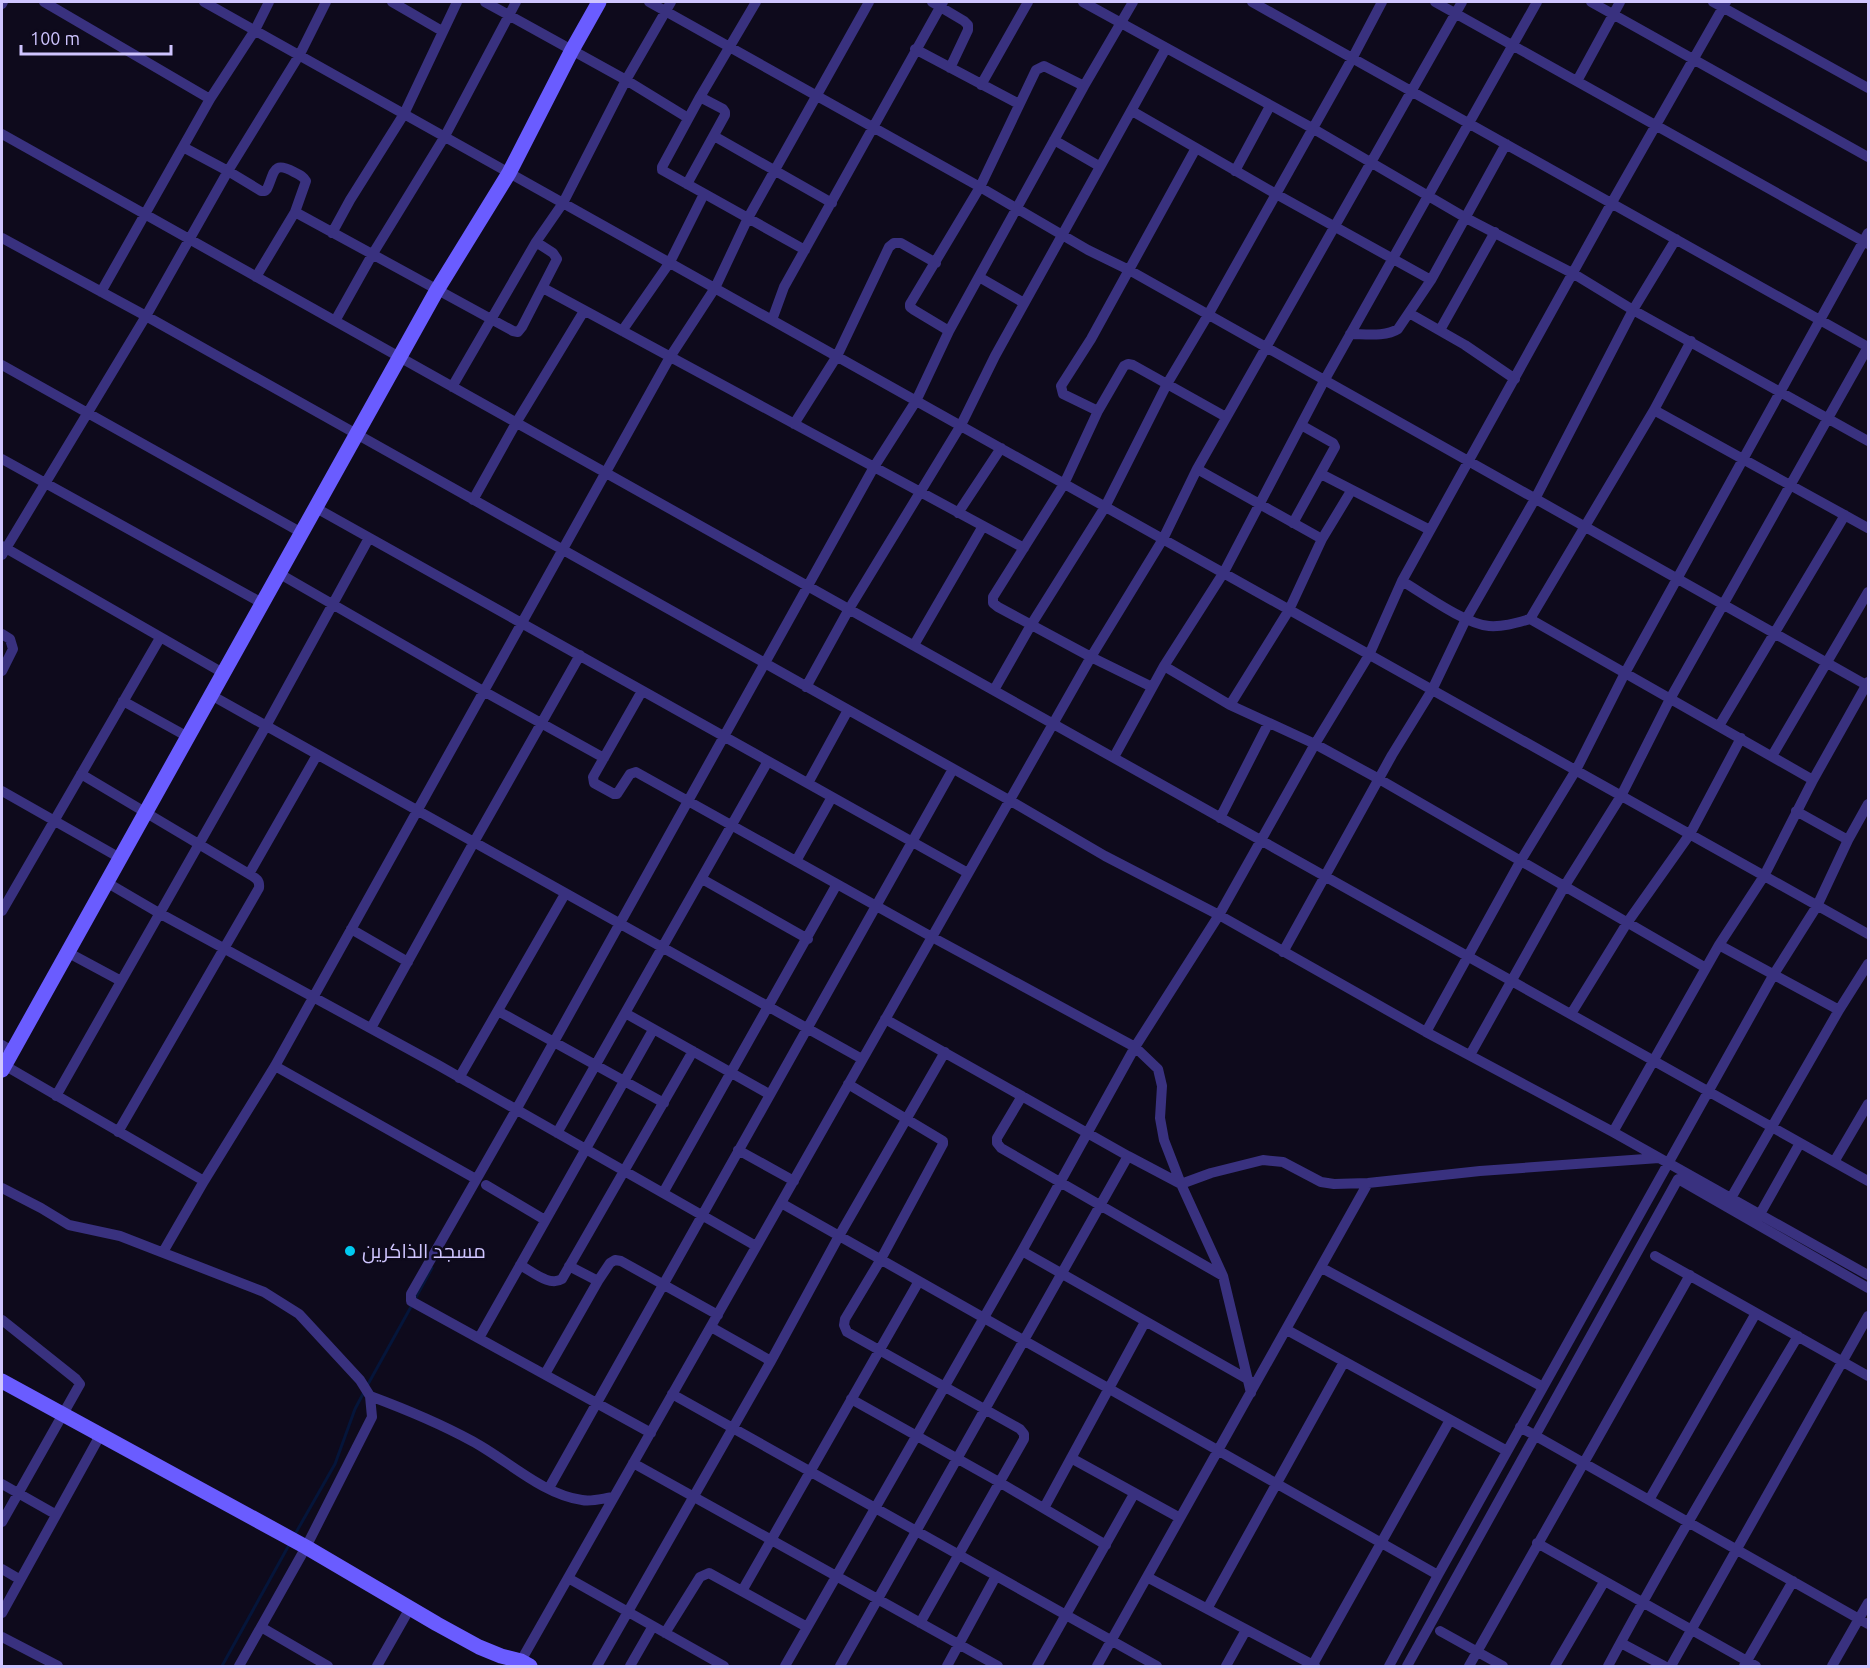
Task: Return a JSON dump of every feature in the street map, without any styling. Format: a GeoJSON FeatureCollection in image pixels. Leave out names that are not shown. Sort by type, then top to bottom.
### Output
{"type":"FeatureCollection","features":[{"type":"Feature","properties":{"kind":"street"},"geometry":{"type":"LineString","coordinates":[[44,2],[210,99]]}},
{"type":"Feature","properties":{"kind":"street"},"geometry":{"type":"LineString","coordinates":[[204,2],[1869,934]]}},
{"type":"Feature","properties":{"kind":"street"},"geometry":{"type":"LineString","coordinates":[[101,292],[210,99],[255,30],[269,2]]}},
{"type":"Feature","properties":{"kind":"street"},"geometry":{"type":"LineString","coordinates":[[223,673],[3,550],[146,316],[228,171],[300,54],[326,2]]}},
{"type":"Feature","properties":{"kind":"street"},"geometry":{"type":"LineString","coordinates":[[392,2],[411,6],[442,31]]}},
{"type":"Feature","properties":{"kind":"street"},"geometry":{"type":"LineString","coordinates":[[332,233],[404,114],[457,2]]}},
{"type":"Feature","properties":{"kind":"street"},"geometry":{"type":"LineString","coordinates":[[484,2],[626,80],[688,118]]}},
{"type":"Feature","properties":{"kind":"street"},"geometry":{"type":"LineString","coordinates":[[335,321],[372,255],[445,136],[516,2]]}},
{"type":"Feature","properties":{"kind":"street"},"geometry":{"type":"LineString","coordinates":[[204,1181],[3,1068],[7,1048],[67,952],[437,290],[509,172],[599,2]]}},
{"type":"Feature","properties":{"kind":"street"},"geometry":{"type":"LineString","coordinates":[[649,2],[668,6],[730,47],[1062,233],[1088,250],[1129,270],[1868,684],[1796,811],[1764,876],[1719,945],[1613,1132]]}},
{"type":"Feature","properties":{"kind":"street"},"geometry":{"type":"LineString","coordinates":[[756,2],[662,167],[664,172],[805,250]]}},
{"type":"Feature","properties":{"kind":"street"},"geometry":{"type":"LineString","coordinates":[[163,1252],[275,1066],[670,357],[715,288],[748,218],[869,2]]}},
{"type":"Feature","properties":{"kind":"street"},"geometry":{"type":"LineString","coordinates":[[981,85],[1028,2]]}},
{"type":"Feature","properties":{"kind":"street"},"geometry":{"type":"LineString","coordinates":[[1083,2],[1312,128],[1466,218],[1574,274],[1633,310],[1869,441]]}},
{"type":"Feature","properties":{"kind":"street"},"geometry":{"type":"LineString","coordinates":[[651,1432],[411,1301],[410,1298],[874,467],[916,401],[949,330],[1133,2]]}},
{"type":"Feature","properties":{"kind":"street"},"geometry":{"type":"LineString","coordinates":[[1252,2],[1273,7],[1412,91],[1868,347],[1670,699],[1621,796],[1564,887],[1470,1055]]}},
{"type":"Feature","properties":{"kind":"street"},"geometry":{"type":"LineString","coordinates":[[994,690],[1031,625],[1105,507],[1167,384],[1208,315],[1382,2]]}},
{"type":"Feature","properties":{"kind":"street"},"geometry":{"type":"LineString","coordinates":[[1426,1032],[1520,862],[1576,770],[1624,673],[1820,320],[1867,240],[1434,2]]}},
{"type":"Feature","properties":{"kind":"street"},"geometry":{"type":"LineString","coordinates":[[2,1381],[306,1547],[479,1647],[523,1665],[568,1578],[1009,800],[1091,657],[1163,539],[1197,469],[1462,2]]}},
{"type":"Feature","properties":{"kind":"street"},"geometry":{"type":"LineString","coordinates":[[1114,758],[1164,666],[1224,572],[1324,381],[1537,2]]}},
{"type":"Feature","properties":{"kind":"street"},"geometry":{"type":"LineString","coordinates":[[1591,2],[1869,157]]}},
{"type":"Feature","properties":{"kind":"street"},"geometry":{"type":"LineString","coordinates":[[1577,81],[1620,2]]}},
{"type":"Feature","properties":{"kind":"street"},"geometry":{"type":"LineString","coordinates":[[772,320],[784,287],[873,128],[939,3],[968,25],[968,30],[950,68]]}},
{"type":"Feature","properties":{"kind":"street"},"geometry":{"type":"LineString","coordinates":[[785,1666],[1022,1251],[1135,1047],[1219,915],[1315,744],[1369,655],[1402,581],[1611,204],[1694,60],[1721,3],[1869,88]]}},
{"type":"Feature","properties":{"kind":"street"},"geometry":{"type":"LineString","coordinates":[[452,387],[536,242],[563,203],[626,80],[668,6]]}},
{"type":"Feature","properties":{"kind":"street"},"geometry":{"type":"LineString","coordinates":[[806,687],[849,609],[961,425],[995,356],[1166,48]]}},
{"type":"Feature","properties":{"kind":"street"},"geometry":{"type":"LineString","coordinates":[[915,50],[1019,104]]}},
{"type":"Feature","properties":{"kind":"street"},"geometry":{"type":"LineString","coordinates":[[949,330],[910,307],[910,304],[980,187],[1036,70],[1044,66],[1084,86]]}},
{"type":"Feature","properties":{"kind":"street"},"geometry":{"type":"LineString","coordinates":[[687,184],[725,115],[725,112],[700,97]]}},
{"type":"Feature","properties":{"kind":"street"},"geometry":{"type":"LineString","coordinates":[[1235,171],[1270,106]]}},
{"type":"Feature","properties":{"kind":"street"},"geometry":{"type":"LineString","coordinates":[[1132,111],[1275,194],[1431,280]]}},
{"type":"Feature","properties":{"kind":"street"},"geometry":{"type":"LineString","coordinates":[[2,134],[1869,1181]]}},
{"type":"Feature","properties":{"kind":"street"},"geometry":{"type":"LineString","coordinates":[[714,136],[832,203]]}},
{"type":"Feature","properties":{"kind":"street"},"geometry":{"type":"LineString","coordinates":[[1054,140],[1099,166]]}},
{"type":"Feature","properties":{"kind":"street"},"geometry":{"type":"LineString","coordinates":[[1350,334],[1393,332],[1398,328],[1431,280],[1506,144]]}},
{"type":"Feature","properties":{"kind":"street"},"geometry":{"type":"LineString","coordinates":[[183,147],[261,191],[267,189],[279,167],[283,166],[304,177],[306,186],[295,212],[256,277]]}},
{"type":"Feature","properties":{"kind":"street"},"geometry":{"type":"LineString","coordinates":[[1098,411],[1063,394],[1061,386],[1091,339],[1197,148]]}},
{"type":"Feature","properties":{"kind":"street"},"geometry":{"type":"LineString","coordinates":[[622,331],[670,262],[704,194]]}},
{"type":"Feature","properties":{"kind":"street"},"geometry":{"type":"LineString","coordinates":[[295,212],[490,319],[518,332],[557,259],[553,253],[536,242]]}},
{"type":"Feature","properties":{"kind":"street"},"geometry":{"type":"LineString","coordinates":[[1440,330],[1495,232]]}},
{"type":"Feature","properties":{"kind":"street"},"geometry":{"type":"LineString","coordinates":[[2,238],[146,316],[1105,856],[1219,915],[1426,1032],[1613,1132],[1869,1275]]}},
{"type":"Feature","properties":{"kind":"street"},"geometry":{"type":"LineString","coordinates":[[1283,952],[1392,755],[1432,690],[1466,619],[1535,499],[1633,310],[1676,239]]}},
{"type":"Feature","properties":{"kind":"street"},"geometry":{"type":"LineString","coordinates":[[794,424],[837,356],[889,247],[894,243],[901,243],[936,263]]}},
{"type":"Feature","properties":{"kind":"street"},"geometry":{"type":"LineString","coordinates":[[979,277],[1024,303]]}},
{"type":"Feature","properties":{"kind":"street"},"geometry":{"type":"LineString","coordinates":[[543,288],[1024,548]]}},
{"type":"Feature","properties":{"kind":"street"},"geometry":{"type":"LineString","coordinates":[[473,500],[516,423],[584,311]]}},
{"type":"Feature","properties":{"kind":"street"},"geometry":{"type":"LineString","coordinates":[[1409,313],[1465,345],[1515,379]]}},
{"type":"Feature","properties":{"kind":"street"},"geometry":{"type":"LineString","coordinates":[[1402,581],[1466,619],[1481,625],[1511,624],[1530,619],[1654,410],[1690,341]]}},
{"type":"Feature","properties":{"kind":"street"},"geometry":{"type":"LineString","coordinates":[[2,365],[302,533]]}},
{"type":"Feature","properties":{"kind":"street"},"geometry":{"type":"LineString","coordinates":[[1152,687],[998,607],[993,603],[993,597],[1064,483],[1098,411],[1124,366],[1133,365],[1226,417]]}},
{"type":"Feature","properties":{"kind":"street"},"geometry":{"type":"LineString","coordinates":[[1654,410],[1869,528]]}},
{"type":"Feature","properties":{"kind":"street"},"geometry":{"type":"LineString","coordinates":[[1293,523],[1322,474],[1335,445],[1301,425]]}},
{"type":"Feature","properties":{"kind":"street"},"geometry":{"type":"LineString","coordinates":[[958,513],[1001,448]]}},
{"type":"Feature","properties":{"kind":"street"},"geometry":{"type":"LineString","coordinates":[[2,459],[262,603]]}},
{"type":"Feature","properties":{"kind":"street"},"geometry":{"type":"LineString","coordinates":[[1197,469],[1322,539]]}},
{"type":"Feature","properties":{"kind":"street"},"geometry":{"type":"LineString","coordinates":[[1322,474],[1430,530]]}},
{"type":"Feature","properties":{"kind":"street"},"geometry":{"type":"LineString","coordinates":[[1230,705],[1289,610],[1322,539],[1351,491]]}},
{"type":"Feature","properties":{"kind":"street"},"geometry":{"type":"LineString","coordinates":[[316,508],[968,873]]}},
{"type":"Feature","properties":{"kind":"street"},"geometry":{"type":"LineString","coordinates":[[1719,726],[1845,515]]}},
{"type":"Feature","properties":{"kind":"street"},"geometry":{"type":"LineString","coordinates":[[915,645],[983,526]]}},
{"type":"Feature","properties":{"kind":"street"},"geometry":{"type":"LineString","coordinates":[[56,1096],[266,726],[369,538]]}},
{"type":"Feature","properties":{"kind":"street"},"geometry":{"type":"LineString","coordinates":[[280,574],[604,758]]}},
{"type":"Feature","properties":{"kind":"street"},"geometry":{"type":"LineString","coordinates":[[1772,756],[1869,592]]}},
{"type":"Feature","properties":{"kind":"street"},"geometry":{"type":"LineString","coordinates":[[1530,619],[1813,780]]}},
{"type":"Feature","properties":{"kind":"street"},"geometry":{"type":"LineString","coordinates":[[2,634],[10,639],[13,649],[2,671]]}},
{"type":"Feature","properties":{"kind":"street"},"geometry":{"type":"LineString","coordinates":[[2,911],[160,638]]}},
{"type":"Feature","properties":{"kind":"street"},"geometry":{"type":"LineString","coordinates":[[371,1029],[580,656]]}},
{"type":"Feature","properties":{"kind":"street"},"geometry":{"type":"LineString","coordinates":[[1164,666],[1230,705],[1315,744],[1379,779],[1706,968]]}},
{"type":"Feature","properties":{"kind":"street"},"geometry":{"type":"LineString","coordinates":[[642,691],[604,758],[593,780],[594,783],[614,794],[620,792],[630,774],[636,772],[1135,1047],[1158,1070],[1162,1086],[1160,1118],[1164,1140],[1181,1184],[1224,1276],[1251,1393]]}},
{"type":"Feature","properties":{"kind":"street"},"geometry":{"type":"LineString","coordinates":[[211,695],[862,1059]]}},
{"type":"Feature","properties":{"kind":"street"},"geometry":{"type":"LineString","coordinates":[[123,700],[188,737]]}},
{"type":"Feature","properties":{"kind":"street"},"geometry":{"type":"LineString","coordinates":[[808,783],[848,710]]}},
{"type":"Feature","properties":{"kind":"street"},"geometry":{"type":"LineString","coordinates":[[1220,818],[1268,724]]}},
{"type":"Feature","properties":{"kind":"street"},"geometry":{"type":"LineString","coordinates":[[1571,1014],[1627,923],[1690,834],[1741,738]]}},
{"type":"Feature","properties":{"kind":"street"},"geometry":{"type":"LineString","coordinates":[[249,874],[317,755]]}},
{"type":"Feature","properties":{"kind":"street"},"geometry":{"type":"LineString","coordinates":[[557,1134],[768,761]]}},
{"type":"Feature","properties":{"kind":"street"},"geometry":{"type":"LineString","coordinates":[[549,1488],[953,769]]}},
{"type":"Feature","properties":{"kind":"street"},"geometry":{"type":"LineString","coordinates":[[81,774],[249,874],[258,880],[259,888],[118,1132]]}},
{"type":"Feature","properties":{"kind":"street"},"geometry":{"type":"LineString","coordinates":[[2,791],[120,858]]}},
{"type":"Feature","properties":{"kind":"street"},"geometry":{"type":"LineString","coordinates":[[796,861],[832,796]]}},
{"type":"Feature","properties":{"kind":"street"},"geometry":{"type":"LineString","coordinates":[[1389,1666],[1543,1387],[1664,1160],[1708,1091],[1774,974],[1817,906],[1848,840],[1869,804]]}},
{"type":"Feature","properties":{"kind":"street"},"geometry":{"type":"LineString","coordinates":[[1796,811],[1848,840]]}},
{"type":"Feature","properties":{"kind":"street"},"geometry":{"type":"LineString","coordinates":[[702,879],[808,939]]}},
{"type":"Feature","properties":{"kind":"street"},"geometry":{"type":"LineString","coordinates":[[106,882],[756,1246]]}},
{"type":"Feature","properties":{"kind":"street"},"geometry":{"type":"LineString","coordinates":[[663,1193],[837,884]]}},
{"type":"Feature","properties":{"kind":"street"},"geometry":{"type":"LineString","coordinates":[[2,886],[12,892]]}},
{"type":"Feature","properties":{"kind":"street"},"geometry":{"type":"LineString","coordinates":[[459,1078],[565,894]]}},
{"type":"Feature","properties":{"kind":"street"},"geometry":{"type":"LineString","coordinates":[[351,929],[408,962]]}},
{"type":"Feature","properties":{"kind":"street"},"geometry":{"type":"LineString","coordinates":[[1719,945],[1839,1010]]}},
{"type":"Feature","properties":{"kind":"street"},"geometry":{"type":"LineString","coordinates":[[67,952],[121,981]]}},
{"type":"Feature","properties":{"kind":"street"},"geometry":{"type":"LineString","coordinates":[[1731,1198],[1839,1010],[1869,964]]}},
{"type":"Feature","properties":{"kind":"street"},"geometry":{"type":"LineString","coordinates":[[498,1011],[664,1103]]}},
{"type":"Feature","properties":{"kind":"street"},"geometry":{"type":"LineString","coordinates":[[625,1013],[769,1094]]}},
{"type":"Feature","properties":{"kind":"street"},"geometry":{"type":"LineString","coordinates":[[885,1019],[1181,1184],[1249,1162],[1274,1160],[1283,1162],[1321,1182],[1334,1184],[1368,1183],[1480,1171],[1664,1160]]}},
{"type":"Feature","properties":{"kind":"street"},"geometry":{"type":"LineString","coordinates":[[479,1338],[653,1029]]}},
{"type":"Feature","properties":{"kind":"street"},"geometry":{"type":"LineString","coordinates":[[520,1265],[551,1282],[558,1282],[562,1279],[693,1051]]}},
{"type":"Feature","properties":{"kind":"street"},"geometry":{"type":"LineString","coordinates":[[597,1666],[945,1052]]}},
{"type":"Feature","properties":{"kind":"street"},"geometry":{"type":"LineString","coordinates":[[275,1066],[476,1179]]}},
{"type":"Feature","properties":{"kind":"street"},"geometry":{"type":"LineString","coordinates":[[848,1084],[941,1139],[943,1144],[881,1259],[845,1319],[844,1326],[847,1332],[1020,1429],[1024,1434],[1024,1439],[920,1623]]}},
{"type":"Feature","properties":{"kind":"street"},"geometry":{"type":"LineString","coordinates":[[1022,1096],[997,1138],[1000,1148],[1224,1276]]}},
{"type":"Feature","properties":{"kind":"street"},"geometry":{"type":"LineString","coordinates":[[1834,1162],[1869,1104]]}},
{"type":"Feature","properties":{"kind":"street"},"geometry":{"type":"LineString","coordinates":[[1760,1214],[1800,1143]]}},
{"type":"Feature","properties":{"kind":"street"},"geometry":{"type":"LineString","coordinates":[[738,1150],[794,1181]]}},
{"type":"Feature","properties":{"kind":"street"},"geometry":{"type":"LineString","coordinates":[[840,1666],[1128,1156]]}},
{"type":"Feature","properties":{"kind":"street"},"geometry":{"type":"LineString","coordinates":[[1407,1666],[1678,1179],[1869,1288]]}},
{"type":"Feature","properties":{"kind":"street"},"geometry":{"type":"LineString","coordinates":[[1097,1666],[1368,1183]]}},
{"type":"Feature","properties":{"kind":"street"},"geometry":{"type":"LineString","coordinates":[[486,1185],[545,1220]]}},
{"type":"Feature","properties":{"kind":"street"},"geometry":{"type":"LineString","coordinates":[[2,1188],[24,1198],[69,1225],[120,1236],[264,1292],[299,1314],[360,1380],[370,1396],[372,1418],[306,1547],[239,1666]]}},
{"type":"Feature","properties":{"kind":"street"},"geometry":{"type":"LineString","coordinates":[[781,1203],[1438,1575]]}},
{"type":"Feature","properties":{"kind":"street"},"geometry":{"type":"LineString","coordinates":[[1022,1251],[1249,1380]]}},
{"type":"Feature","properties":{"kind":"street"},"geometry":{"type":"LineString","coordinates":[[1655,1256],[1869,1376]]}},
{"type":"Feature","properties":{"kind":"street"},"geometry":{"type":"LineString","coordinates":[[545,1374],[598,1281],[610,1263],[615,1260],[621,1261],[717,1315]]}},
{"type":"Feature","properties":{"kind":"street"},"geometry":{"type":"LineString","coordinates":[[569,1266],[598,1281]]}},
{"type":"Feature","properties":{"kind":"street"},"geometry":{"type":"LineString","coordinates":[[1322,1268],[1543,1387]]}},
{"type":"Feature","properties":{"kind":"street"},"geometry":{"type":"LineString","coordinates":[[1469,1666],[1690,1275]]}},
{"type":"Feature","properties":{"kind":"street"},"geometry":{"type":"LineString","coordinates":[[742,1592],[919,1281]]}},
{"type":"Feature","properties":{"kind":"street"},"geometry":{"type":"LineString","coordinates":[[1650,1500],[1756,1312]]}},
{"type":"Feature","properties":{"kind":"street"},"geometry":{"type":"LineString","coordinates":[[1671,1666],[1869,1316]]}},
{"type":"Feature","properties":{"kind":"street"},"geometry":{"type":"LineString","coordinates":[[2,1320],[80,1384],[2,1522]]}},
{"type":"Feature","properties":{"kind":"street"},"geometry":{"type":"LineString","coordinates":[[1044,1508],[1145,1322]]}},
{"type":"Feature","properties":{"kind":"street"},"geometry":{"type":"LineString","coordinates":[[711,1327],[771,1361]]}},
{"type":"Feature","properties":{"kind":"street"},"geometry":{"type":"LineString","coordinates":[[1287,1330],[1507,1451]]}},
{"type":"Feature","properties":{"kind":"street"},"geometry":{"type":"LineString","coordinates":[[1608,1666],[1641,1603],[1798,1336]]}},
{"type":"Feature","properties":{"kind":"street"},"geometry":{"type":"LineString","coordinates":[[1207,1609],[1344,1362]]}},
{"type":"Feature","properties":{"kind":"street"},"geometry":{"type":"LineString","coordinates":[[672,1394],[1157,1666]]}},
{"type":"Feature","properties":{"kind":"street"},"geometry":{"type":"LineString","coordinates":[[370,1396],[413,1412],[473,1442],[526,1476],[563,1496],[583,1501],[614,1497]]}},
{"type":"Feature","properties":{"kind":"street"},"geometry":{"type":"LineString","coordinates":[[851,1399],[1106,1545]]}},
{"type":"Feature","properties":{"kind":"street"},"geometry":{"type":"LineString","coordinates":[[1147,1577],[1313,1666],[1449,1420]]}},
{"type":"Feature","properties":{"kind":"street"},"geometry":{"type":"LineString","coordinates":[[1520,1427],[1864,1622]]}},
{"type":"Feature","properties":{"kind":"street"},"geometry":{"type":"LineString","coordinates":[[2,1613],[97,1441],[94,1431]]}},
{"type":"Feature","properties":{"kind":"street"},"geometry":{"type":"LineString","coordinates":[[1071,1458],[1180,1518]]}},
{"type":"Feature","properties":{"kind":"street"},"geometry":{"type":"LineString","coordinates":[[633,1463],[998,1666]]}},
{"type":"Feature","properties":{"kind":"street"},"geometry":{"type":"LineString","coordinates":[[2,1484],[55,1514]]}},
{"type":"Feature","properties":{"kind":"street"},"geometry":{"type":"LineString","coordinates":[[1037,1666],[1134,1494]]}},
{"type":"Feature","properties":{"kind":"street"},"geometry":{"type":"LineString","coordinates":[[1537,1544],[1749,1665],[1793,1581]]}},
{"type":"Feature","properties":{"kind":"street"},"geometry":{"type":"LineString","coordinates":[[2,1569],[19,1579]]}},
{"type":"Feature","properties":{"kind":"street"},"geometry":{"type":"LineString","coordinates":[[665,1633],[700,1577],[709,1573],[807,1627]]}},
{"type":"Feature","properties":{"kind":"street"},"geometry":{"type":"LineString","coordinates":[[947,1666],[996,1576]]}},
{"type":"Feature","properties":{"kind":"street"},"geometry":{"type":"LineString","coordinates":[[568,1578],[724,1666]]}},
{"type":"Feature","properties":{"kind":"street"},"geometry":{"type":"LineString","coordinates":[[1555,1666],[1604,1582]]}},
{"type":"Feature","properties":{"kind":"street"},"geometry":{"type":"LineString","coordinates":[[1832,1666],[1864,1622],[1869,1603]]}},
{"type":"Feature","properties":{"kind":"street"},"geometry":{"type":"LineString","coordinates":[[377,1666],[410,1608]]}},
{"type":"Feature","properties":{"kind":"street"},"geometry":{"type":"LineString","coordinates":[[630,1666],[653,1626]]}},
{"type":"Feature","properties":{"kind":"street"},"geometry":{"type":"LineString","coordinates":[[261,1627],[328,1666]]}},
{"type":"Feature","properties":{"kind":"street"},"geometry":{"type":"LineString","coordinates":[[1226,1666],[1246,1629]]}},
{"type":"Feature","properties":{"kind":"street"},"geometry":{"type":"LineString","coordinates":[[1440,1631],[1503,1666]]}},
{"type":"Feature","properties":{"kind":"street"},"geometry":{"type":"LineString","coordinates":[[2,1637],[58,1666]]}},
{"type":"Feature","properties":{"kind":"street"},"geometry":{"type":"LineString","coordinates":[[1621,1643],[1664,1666]]}},
{"type":"Feature","properties":{"kind":"waterway"},"geometry":{"type":"LineString","coordinates":[[415,1299],[432,1268]]}},
{"type":"Feature","properties":{"kind":"waterway"},"geometry":{"type":"LineString","coordinates":[[367,1386],[412,1305]]}},
{"type":"Feature","properties":{"kind":"waterway"},"geometry":{"type":"LineString","coordinates":[[294,1536],[335,1464],[355,1409],[364,1392]]}},
{"type":"Feature","properties":{"kind":"waterway"},"geometry":{"type":"LineString","coordinates":[[222,1666],[289,1545]]}},
{"type":"Feature","properties":{"kind":"place","name":"مسجد الذاكرين"},"geometry":{"type":"Point","coordinates":[350,1251]}}]}
